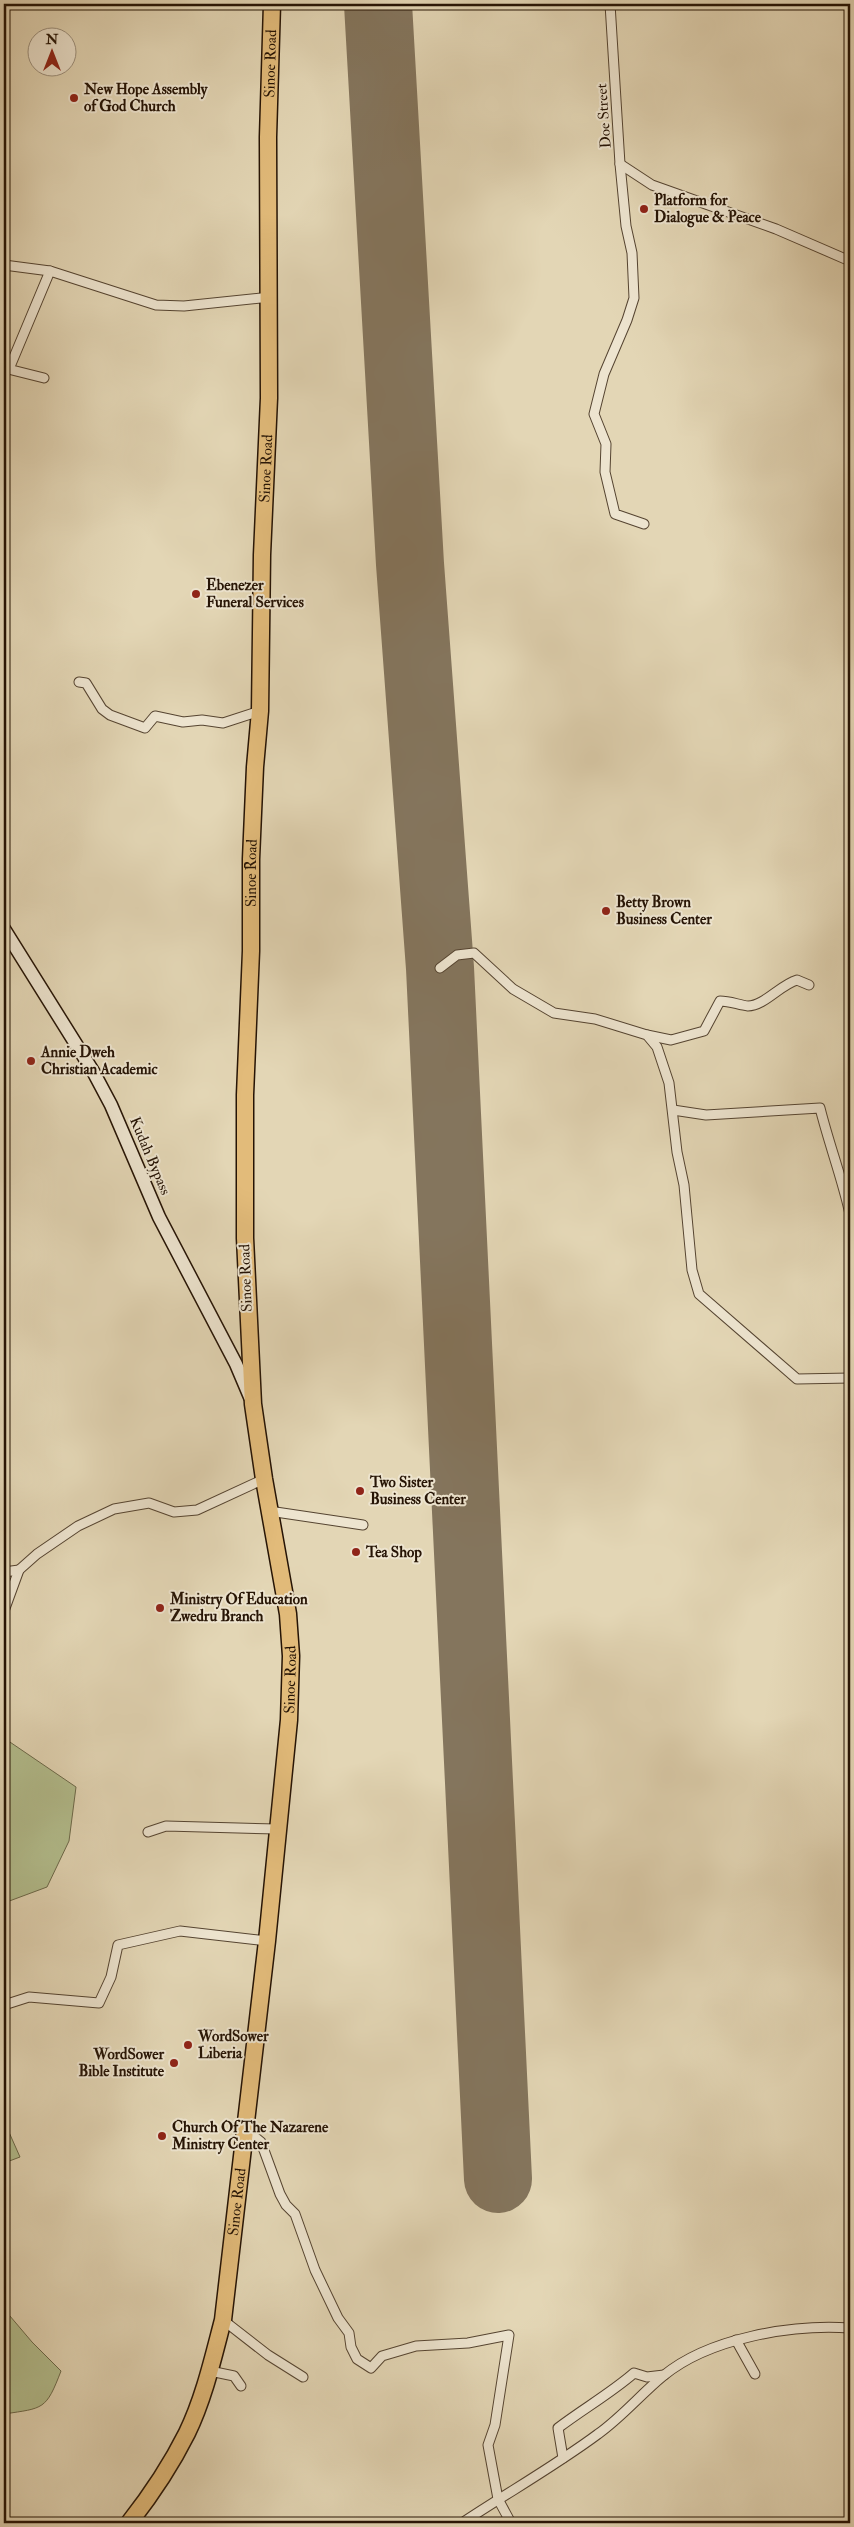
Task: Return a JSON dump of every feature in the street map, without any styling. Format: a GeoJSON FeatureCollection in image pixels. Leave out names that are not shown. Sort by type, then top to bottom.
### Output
{"type":"FeatureCollection","features":[{"type":"Feature","properties":{"kind":"highway","name":"Sinoe Road"},"geometry":{"type":"LineString","coordinates":[[129,2523],[151,2494],[187,2432],[210,2371],[223,2320],[267,1942],[276,1829],[289,1720],[291,1656],[288,1614],[269,1510],[253,1404],[245,1281],[245,1104],[251,950],[252,850],[260,711],[260,635],[267,462],[270,296],[268,127],[272,4]]}},
{"type":"Feature","properties":{"kind":"street","name":"Doe Street"},"geometry":{"type":"LineString","coordinates":[[610,4],[620,164],[626,226],[632,253],[634,298],[628,320],[604,374],[594,414],[606,444],[605,472],[615,514],[644,524]]}},
{"type":"Feature","properties":{"kind":"street"},"geometry":{"type":"LineString","coordinates":[[620,164],[652,186],[776,229],[850,261]]}},
{"type":"Feature","properties":{"kind":"street"},"geometry":{"type":"LineString","coordinates":[[4,265],[50,271],[156,305],[184,306],[270,296]]}},
{"type":"Feature","properties":{"kind":"street"},"geometry":{"type":"LineString","coordinates":[[44,378],[7,369],[50,271]]}},
{"type":"Feature","properties":{"kind":"street"},"geometry":{"type":"LineString","coordinates":[[79,682],[86,683],[102,709],[110,715],[144,728],[155,716],[183,722],[202,720],[223,723],[260,711]]}},
{"type":"Feature","properties":{"kind":"street","name":"Kudah Bypass"},"geometry":{"type":"LineString","coordinates":[[4,929],[107,1097],[159,1217],[236,1364],[253,1404]]}},
{"type":"Feature","properties":{"kind":"street"},"geometry":{"type":"LineString","coordinates":[[440,968],[458,954],[474,953],[514,989],[554,1013],[595,1019],[647,1035],[672,1040],[704,1031],[720,1001],[733,1001],[748,1006],[769,998],[784,984],[797,980],[809,985]]}},
{"type":"Feature","properties":{"kind":"street"},"geometry":{"type":"LineString","coordinates":[[647,1035],[657,1047],[669,1083],[677,1152],[684,1185],[692,1270],[699,1294],[797,1378],[850,1378]]}},
{"type":"Feature","properties":{"kind":"street"},"geometry":{"type":"LineString","coordinates":[[673,1110],[706,1115],[820,1108],[828,1140],[839,1169],[842,1190],[850,1214]]}},
{"type":"Feature","properties":{"kind":"street"},"geometry":{"type":"LineString","coordinates":[[4,1611],[19,1570],[36,1554],[78,1526],[114,1509],[149,1503],[174,1512],[196,1510],[264,1479]]}},
{"type":"Feature","properties":{"kind":"street"},"geometry":{"type":"LineString","coordinates":[[269,1510],[362,1526]]}},
{"type":"Feature","properties":{"kind":"street"},"geometry":{"type":"LineString","coordinates":[[4,1572],[19,1570]]}},
{"type":"Feature","properties":{"kind":"street"},"geometry":{"type":"LineString","coordinates":[[148,1832],[166,1826],[276,1829]]}},
{"type":"Feature","properties":{"kind":"street"},"geometry":{"type":"LineString","coordinates":[[4,2005],[29,1997],[99,2003],[111,1977],[118,1945],[180,1932],[267,1942]]}},
{"type":"Feature","properties":{"kind":"street"},"geometry":{"type":"LineString","coordinates":[[245,2128],[260,2142],[280,2194],[286,2205],[295,2214],[314,2270],[338,2318],[348,2333],[351,2348],[357,2359],[371,2368],[382,2356],[416,2346],[468,2343],[510,2335],[495,2425],[488,2445],[498,2499],[511,2523]]}},
{"type":"Feature","properties":{"kind":"street"},"geometry":{"type":"LineString","coordinates":[[223,2320],[268,2355],[302,2377]]}},
{"type":"Feature","properties":{"kind":"street"},"geometry":{"type":"LineString","coordinates":[[462,2523],[600,2434],[664,2375],[703,2351],[736,2340],[773,2333],[834,2326],[850,2328]]}},
{"type":"Feature","properties":{"kind":"street"},"geometry":{"type":"LineString","coordinates":[[736,2340],[755,2374]]}},
{"type":"Feature","properties":{"kind":"street"},"geometry":{"type":"LineString","coordinates":[[210,2371],[234,2376],[240,2386]]}},
{"type":"Feature","properties":{"kind":"street"},"geometry":{"type":"LineString","coordinates":[[563,2458],[558,2428],[603,2394],[616,2389],[634,2373],[647,2377],[664,2375]]}},
{"type":"Feature","properties":{"kind":"green space"},"geometry":{"type":"Polygon","coordinates":[[[4,1738],[76,1787],[69,1841],[47,1887],[4,1903],[4,1738]]]}},
{"type":"Feature","properties":{"kind":"green space"},"geometry":{"type":"Polygon","coordinates":[[[4,2121],[20,2157],[4,2163],[4,2121]]]}},
{"type":"Feature","properties":{"kind":"green space"},"geometry":{"type":"Polygon","coordinates":[[[4,2309],[32,2342],[61,2371],[51,2393],[42,2405],[28,2410],[4,2414],[4,2309]]]}},
{"type":"Feature","properties":{"kind":"runway"},"geometry":{"type":"LineString","coordinates":[[378,4],[410,564],[440,968],[498,2179]]}},
{"type":"Feature","properties":{"kind":"place","name":"New Hope Assembly of God Church"},"geometry":{"type":"Point","coordinates":[74,98]}},
{"type":"Feature","properties":{"kind":"place","name":"Platform for Dialogue & Peace"},"geometry":{"type":"Point","coordinates":[644,209]}},
{"type":"Feature","properties":{"kind":"place","name":"Ebenezer Funeral Services"},"geometry":{"type":"Point","coordinates":[196,594]}},
{"type":"Feature","properties":{"kind":"place","name":"Betty Brown Business Center"},"geometry":{"type":"Point","coordinates":[606,911]}},
{"type":"Feature","properties":{"kind":"place","name":"Annie Dweh Christian Academic"},"geometry":{"type":"Point","coordinates":[31,1061]}},
{"type":"Feature","properties":{"kind":"place","name":"Two Sister Business Center"},"geometry":{"type":"Point","coordinates":[360,1491]}},
{"type":"Feature","properties":{"kind":"place","name":"Tea Shop"},"geometry":{"type":"Point","coordinates":[356,1552]}},
{"type":"Feature","properties":{"kind":"place","name":"Ministry Of Education Zwedru Branch"},"geometry":{"type":"Point","coordinates":[160,1608]}},
{"type":"Feature","properties":{"kind":"place","name":"WordSower Liberia"},"geometry":{"type":"Point","coordinates":[188,2045]}},
{"type":"Feature","properties":{"kind":"place","name":"WordSower Bible Institute"},"geometry":{"type":"Point","coordinates":[174,2063]}},
{"type":"Feature","properties":{"kind":"place","name":"Church Of The Nazarene Ministry Center"},"geometry":{"type":"Point","coordinates":[162,2136]}}]}
